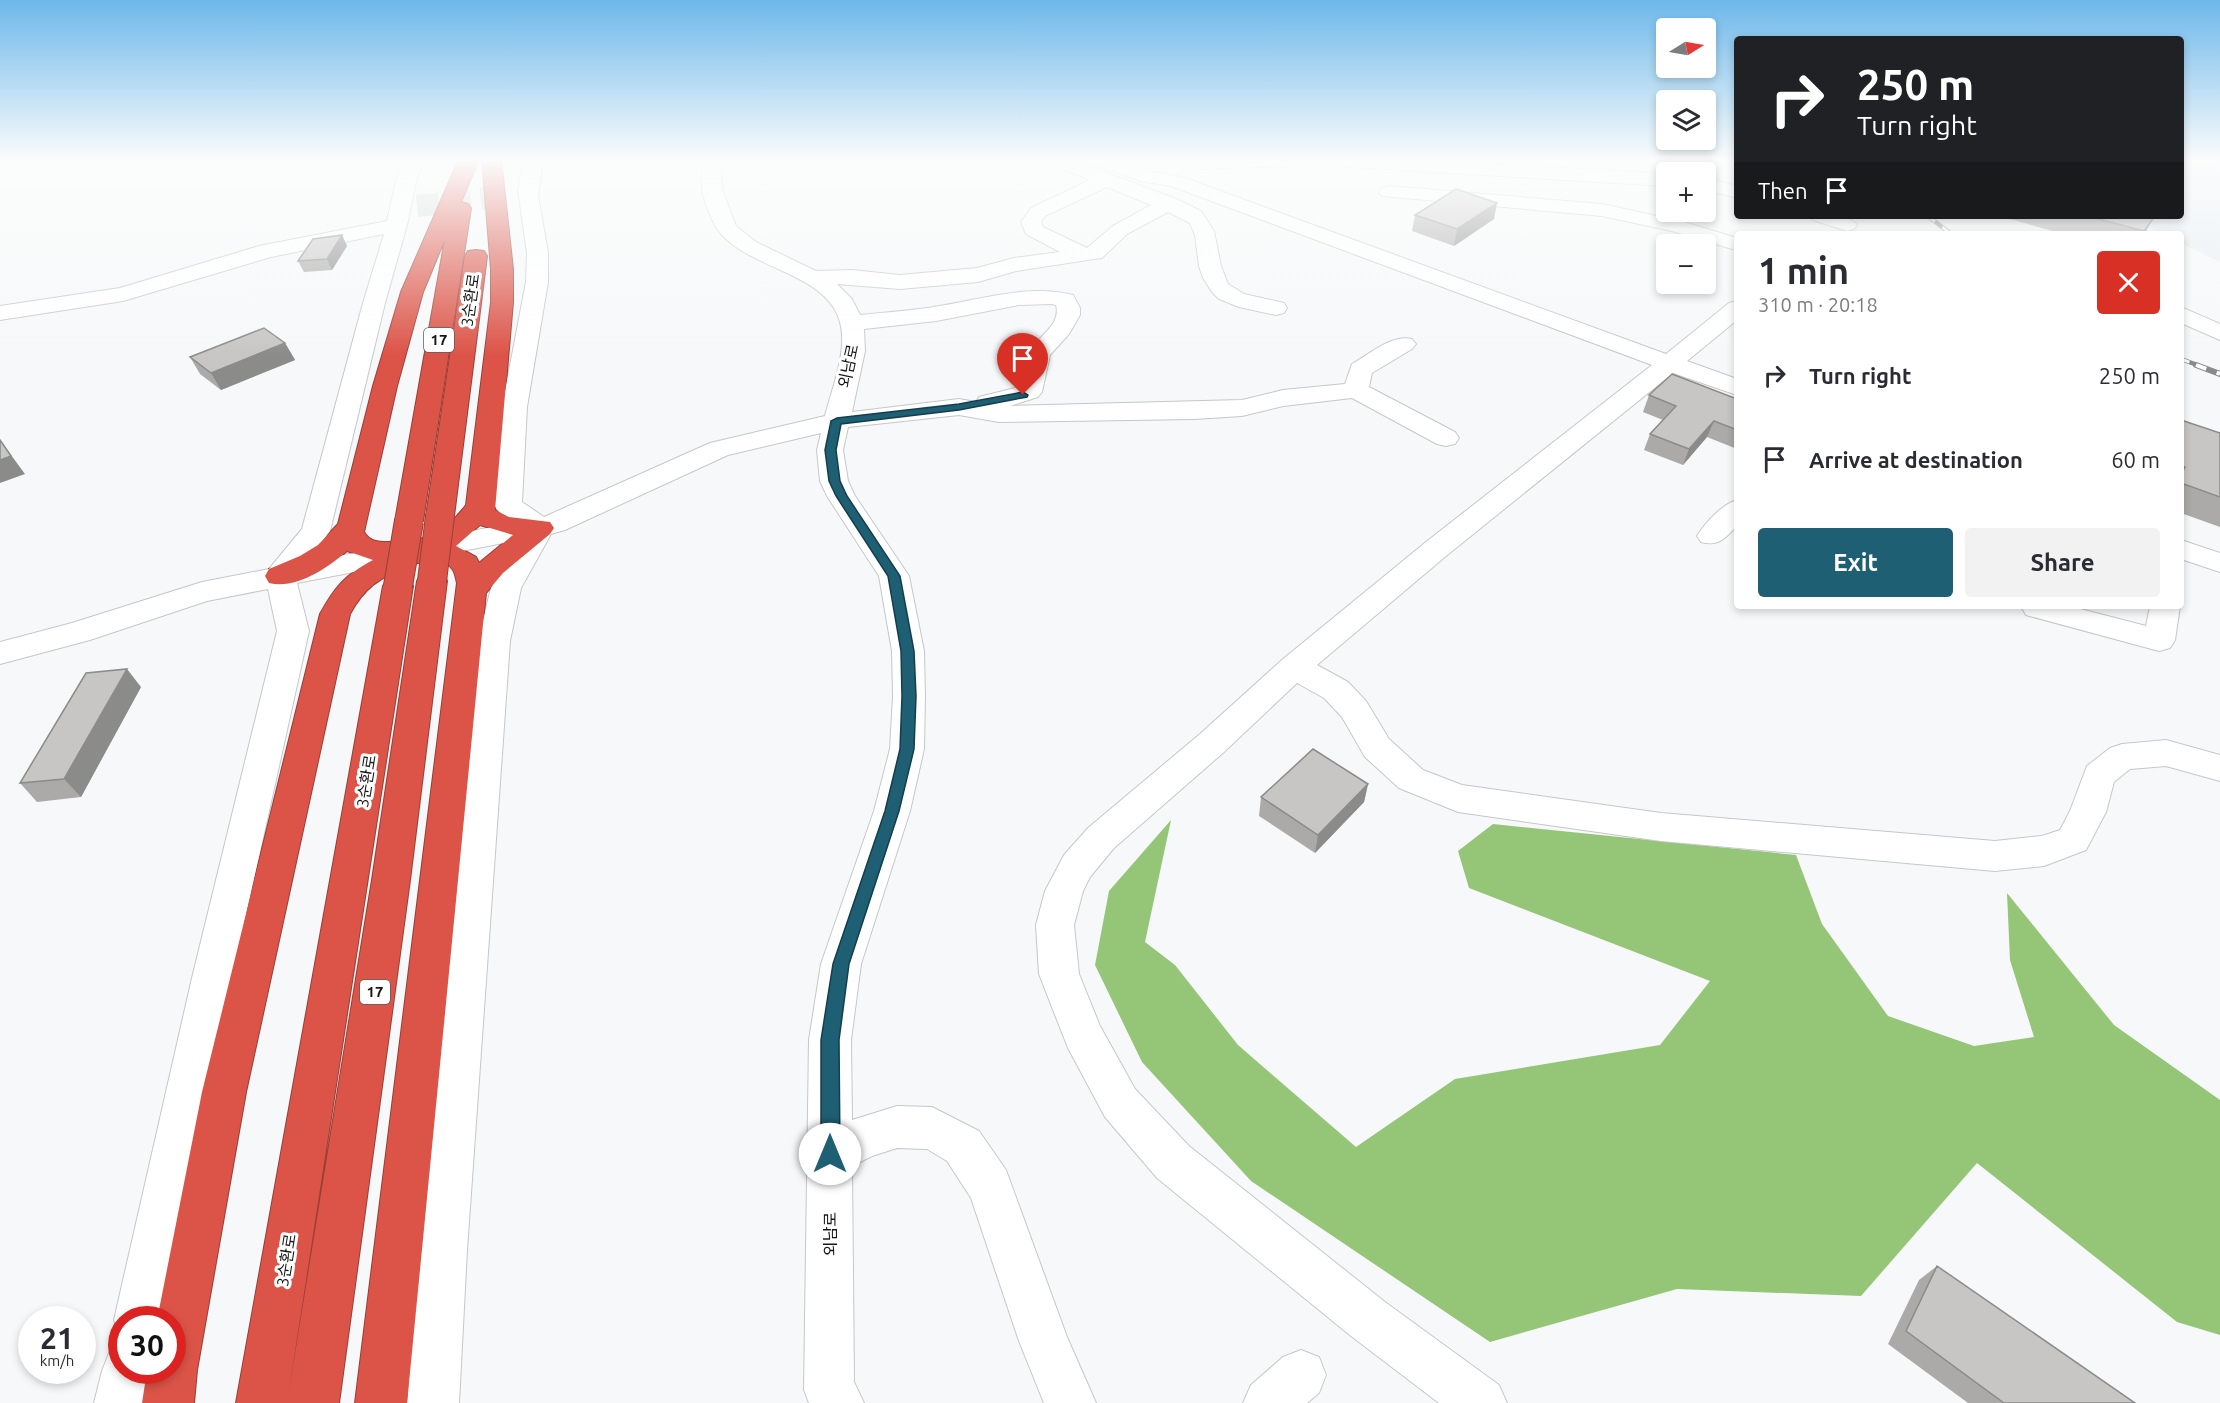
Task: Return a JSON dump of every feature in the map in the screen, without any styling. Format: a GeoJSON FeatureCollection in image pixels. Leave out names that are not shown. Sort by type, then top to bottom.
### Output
{"type":"FeatureCollection","features":[{"type":"Feature","properties":{"kind":"highway"},"geometry":{"type":"LineString","coordinates":[[280,576],[323,556],[340,543],[350,527],[412,292],[441,224]]}},
{"type":"Feature","properties":{"kind":"highway","name":"3순환로"},"geometry":{"type":"LineString","coordinates":[[313,1403],[392,880],[417,573],[409,521],[458,224]]}},
{"type":"Feature","properties":{"kind":"highway","name":"3순환로"},"geometry":{"type":"LineString","coordinates":[[262,1403],[417,573],[440,516],[482,224]]}},
{"type":"Feature","properties":{"kind":"highway"},"geometry":{"type":"LineString","coordinates":[[498,224],[502,269],[502,302],[480,506],[481,513],[495,522],[516,527],[540,528]]}},
{"type":"Feature","properties":{"kind":"highway"},"geometry":{"type":"LineString","coordinates":[[417,573],[463,528],[480,506]]}},
{"type":"Feature","properties":{"kind":"highway"},"geometry":{"type":"LineString","coordinates":[[350,527],[353,540],[368,548],[396,552],[417,573]]}},
{"type":"Feature","properties":{"kind":"highway"},"geometry":{"type":"LineString","coordinates":[[472,590],[493,566],[540,528]]}},
{"type":"Feature","properties":{"kind":"highway"},"geometry":{"type":"LineString","coordinates":[[184,1306],[224,1092],[335,614],[346,593],[360,579],[376,569],[417,573],[448,552],[461,558],[470,570],[472,590],[381,1403]]}},
{"type":"Feature","properties":{"kind":"highway"},"geometry":{"type":"LineString","coordinates":[[280,576],[303,578],[318,584],[332,598],[335,614]]}},
{"type":"Feature","properties":{"kind":"highway"},"geometry":{"type":"LineString","coordinates":[[168,1403],[170,1384]]}},
{"type":"Feature","properties":{"kind":"street"},"geometry":{"type":"LineString","coordinates":[[0,313],[123,294],[363,224]]}},
{"type":"Feature","properties":{"kind":"street"},"geometry":{"type":"LineString","coordinates":[[280,576],[316,531],[402,224]]}},
{"type":"Feature","properties":{"kind":"street"},"geometry":{"type":"LineString","coordinates":[[534,224],[538,270],[535,308],[524,348],[513,417],[508,468],[508,505],[540,528]]}},
{"type":"Feature","properties":{"kind":"street","name":"외남로"},"geometry":{"type":"LineString","coordinates":[[726,224],[729,232],[751,249],[833,290],[845,306],[853,323],[853,351],[830,450],[834,481],[847,506],[894,576],[908,651],[907,749],[892,811],[841,964],[830,1040],[829,1390],[838,1403]]}},
{"type":"Feature","properties":{"kind":"street"},"geometry":{"type":"LineString","coordinates":[[1032,224],[1034,230],[1081,254]]}},
{"type":"Feature","properties":{"kind":"street"},"geometry":{"type":"LineString","coordinates":[[813,278],[852,277],[900,282],[978,275],[1014,265],[1094,253],[1120,230],[1130,224]]}},
{"type":"Feature","properties":{"kind":"street"},"geometry":{"type":"LineString","coordinates":[[1202,224],[1206,239],[1210,274],[1214,283],[1221,290],[1240,300],[1276,308]]}},
{"type":"Feature","properties":{"kind":"street"},"geometry":{"type":"LineString","coordinates":[[1291,224],[1734,387]]}},
{"type":"Feature","properties":{"kind":"street"},"geometry":{"type":"LineString","coordinates":[[1670,224],[1732,243]]}},
{"type":"Feature","properties":{"kind":"street"},"geometry":{"type":"LineString","coordinates":[[0,653],[79,632],[202,592],[280,576],[417,573],[597,506],[719,449],[837,421],[959,407],[1014,398],[1029,392],[1034,382],[1034,367],[1039,353],[1065,324],[1070,313],[1069,305],[1065,300],[1048,297],[853,323]]}},
{"type":"Feature","properties":{"kind":"street"},"geometry":{"type":"LineString","coordinates":[[1481,1403],[1368,1319],[1173,1162],[1120,1103],[1083,1035],[1059,974],[1055,925],[1064,891],[1077,866],[1101,838],[1212,743],[1294,667],[1436,549],[1734,310]]}},
{"type":"Feature","properties":{"kind":"street"},"geometry":{"type":"LineString","coordinates":[[2184,315],[2220,333]]}},
{"type":"Feature","properties":{"kind":"street"},"geometry":{"type":"LineString","coordinates":[[959,407],[999,414],[1194,411],[1242,408],[1283,398],[1360,371],[1404,344]]}},
{"type":"Feature","properties":{"kind":"street"},"geometry":{"type":"LineString","coordinates":[[1360,371],[1446,438]]}},
{"type":"Feature","properties":{"kind":"street"},"geometry":{"type":"LineString","coordinates":[[1711,536],[1734,512]]}},
{"type":"Feature","properties":{"kind":"street"},"geometry":{"type":"LineString","coordinates":[[432,1403],[494,641],[506,588],[540,528]]}},
{"type":"Feature","properties":{"kind":"street"},"geometry":{"type":"LineString","coordinates":[[2184,550],[2220,563]]}},
{"type":"Feature","properties":{"kind":"street"},"geometry":{"type":"LineString","coordinates":[[141,1306],[212,978],[293,631],[280,576]]}},
{"type":"Feature","properties":{"kind":"street"},"geometry":{"type":"LineString","coordinates":[[2041,609],[2158,640],[2164,609]]}},
{"type":"Feature","properties":{"kind":"street"},"geometry":{"type":"LineString","coordinates":[[1294,667],[1336,690],[1354,709],[1377,748],[1412,779],[1458,798],[1661,827],[1995,856],[2044,851],[2073,840],[2088,812],[2099,775],[2122,757],[2166,753],[2220,768]]}},
{"type":"Feature","properties":{"kind":"street"},"geometry":{"type":"LineString","coordinates":[[830,1154],[863,1137],[897,1127],[932,1128],[963,1146],[990,1186],[1044,1341],[1070,1403]]}},
{"type":"Feature","properties":{"kind":"street"},"geometry":{"type":"LineString","coordinates":[[120,1403],[124,1384]]}},
{"type":"Feature","properties":{"kind":"shaded area"},"geometry":{"type":"Polygon","coordinates":[[[2144,224],[2220,224],[2220,262],[2184,244],[2184,231],[2158,231],[2144,224]]]}},
{"type":"Feature","properties":{"kind":"green space"},"geometry":{"type":"Polygon","coordinates":[[[1171,820],[1145,942],[1175,965],[1238,1045],[1356,1147],[1455,1079],[1660,1045],[1710,981],[1469,888],[1458,851],[1493,824],[1796,855],[1822,924],[1888,1016],[1974,1046],[2034,1037],[2010,960],[2007,893],[2114,1025],[2220,1100],[2220,1335],[2177,1322],[1977,1163],[1861,1296],[1677,1289],[1490,1342],[1251,1181],[1142,1062],[1095,965],[1109,891],[1171,820]]]}},
{"type":"Feature","properties":{"kind":"building"},"geometry":{"type":"Polygon","coordinates":[[[1443,224],[1464,224],[1457,229],[1443,224]]]}},
{"type":"Feature","properties":{"kind":"building"},"geometry":{"type":"Polygon","coordinates":[[[2119,224],[2149,224],[2144,231],[2119,224]]]}},
{"type":"Feature","properties":{"kind":"building"},"geometry":{"type":"Polygon","coordinates":[[[342,235],[327,259],[298,261],[313,239],[342,235]]]}},
{"type":"Feature","properties":{"kind":"building"},"geometry":{"type":"Polygon","coordinates":[[[264,328],[285,343],[211,373],[190,357],[264,328]]]}},
{"type":"Feature","properties":{"kind":"building"},"geometry":{"type":"Polygon","coordinates":[[[1672,374],[1734,398],[1734,429],[1714,421],[1689,449],[1650,434],[1676,406],[1649,395],[1672,374]]]}},
{"type":"Feature","properties":{"kind":"building"},"geometry":{"type":"Polygon","coordinates":[[[2184,421],[2220,433],[2220,497],[2184,484],[2184,421]]]}},
{"type":"Feature","properties":{"kind":"building"},"geometry":{"type":"Polygon","coordinates":[[[0,440],[11,456],[0,460],[0,440]]]}},
{"type":"Feature","properties":{"kind":"building"},"geometry":{"type":"Polygon","coordinates":[[[127,669],[64,779],[20,783],[86,673],[127,669]]]}},
{"type":"Feature","properties":{"kind":"building"},"geometry":{"type":"Polygon","coordinates":[[[1313,749],[1368,784],[1318,835],[1261,797],[1313,749]]]}},
{"type":"Feature","properties":{"kind":"building"},"geometry":{"type":"Polygon","coordinates":[[[1937,1266],[2135,1403],[2004,1403],[1906,1331],[1937,1266]]]}},
{"type":"Feature","properties":{"kind":"railway"},"geometry":{"type":"LineString","coordinates":[[1939,224],[1947,231]]}},
{"type":"Feature","properties":{"kind":"railway"},"geometry":{"type":"LineString","coordinates":[[2184,360],[2200,366]]}},
{"type":"Feature","properties":{"kind":"railway"},"geometry":{"type":"LineString","coordinates":[[2196,365],[2220,374]]}},
{"type":"Feature","properties":{"kind":"route"},"geometry":{"type":"LineString","coordinates":[[830,1154],[830,1040],[841,964],[892,811],[907,749],[909,696],[908,651],[894,576],[853,515],[834,481],[830,450],[837,421],[959,407],[1023,395]]}}]}
